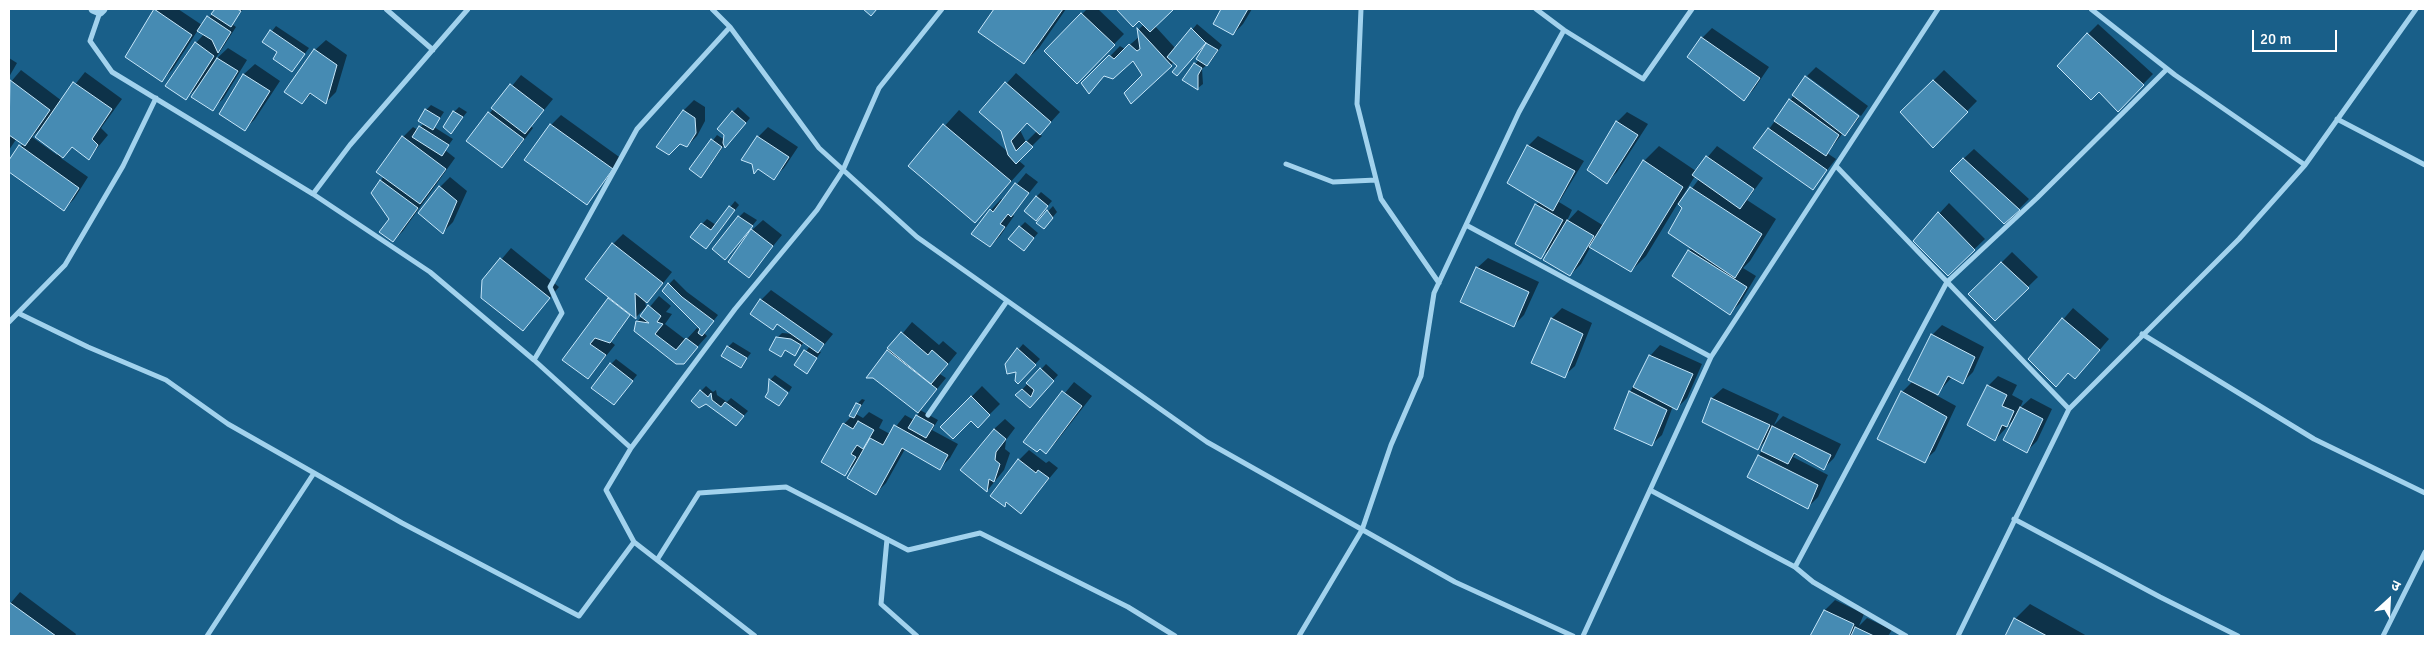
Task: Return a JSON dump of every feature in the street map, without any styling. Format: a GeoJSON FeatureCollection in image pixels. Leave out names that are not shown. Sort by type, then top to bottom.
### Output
{"type":"FeatureCollection","features":[{"type":"Feature","properties":{"kind":"street"},"geometry":{"type":"LineString","coordinates":[[386,9],[433,50]]}},
{"type":"Feature","properties":{"kind":"street"},"geometry":{"type":"LineString","coordinates":[[313,194],[350,145],[468,9]]}},
{"type":"Feature","properties":{"kind":"street"},"geometry":{"type":"LineString","coordinates":[[712,9],[730,27],[819,148],[917,237],[1207,442],[1455,582],[1573,636]]}},
{"type":"Feature","properties":{"kind":"street"},"geometry":{"type":"LineString","coordinates":[[754,636],[634,542],[606,490],[631,448],[735,309],[817,210],[843,170],[879,88],[942,9]]}},
{"type":"Feature","properties":{"kind":"street"},"geometry":{"type":"LineString","coordinates":[[1361,9],[1357,104],[1381,199],[1439,283]]}},
{"type":"Feature","properties":{"kind":"street"},"geometry":{"type":"LineString","coordinates":[[1536,9],[1564,30],[1643,79],[1692,9]]}},
{"type":"Feature","properties":{"kind":"street"},"geometry":{"type":"LineString","coordinates":[[1583,636],[1711,357],[1938,9]]}},
{"type":"Feature","properties":{"kind":"street"},"geometry":{"type":"LineString","coordinates":[[2091,9],[2167,69],[2305,164]]}},
{"type":"Feature","properties":{"kind":"street"},"geometry":{"type":"LineString","coordinates":[[1958,636],[2014,518],[2069,409],[2238,239],[2305,164],[2416,9]]}},
{"type":"Feature","properties":{"kind":"street"},"geometry":{"type":"LineString","coordinates":[[98,10],[90,41],[112,72],[313,194],[430,272],[534,360],[631,448]]}},
{"type":"Feature","properties":{"kind":"street"},"geometry":{"type":"LineString","coordinates":[[534,360],[562,313],[550,287],[637,129],[730,27]]}},
{"type":"Feature","properties":{"kind":"street"},"geometry":{"type":"LineString","coordinates":[[1299,636],[1362,530],[1391,445],[1421,376],[1434,293],[1519,112],[1564,30]]}},
{"type":"Feature","properties":{"kind":"street"},"geometry":{"type":"LineString","coordinates":[[1795,567],[1947,282],[2037,198],[2167,69]]}},
{"type":"Feature","properties":{"kind":"street"},"geometry":{"type":"LineString","coordinates":[[9,322],[65,265],[123,166],[156,98]]}},
{"type":"Feature","properties":{"kind":"street"},"geometry":{"type":"LineString","coordinates":[[2337,119],[2425,165]]}},
{"type":"Feature","properties":{"kind":"street"},"geometry":{"type":"LineString","coordinates":[[1286,164],[1333,182],[1376,180]]}},
{"type":"Feature","properties":{"kind":"street"},"geometry":{"type":"LineString","coordinates":[[1836,166],[2069,409]]}},
{"type":"Feature","properties":{"kind":"street"},"geometry":{"type":"LineString","coordinates":[[1466,225],[1711,357]]}},
{"type":"Feature","properties":{"kind":"street"},"geometry":{"type":"LineString","coordinates":[[928,415],[1007,301]]}},
{"type":"Feature","properties":{"kind":"street"},"geometry":{"type":"LineString","coordinates":[[18,313],[88,347],[166,380],[228,424],[402,523],[579,616],[634,542]]}},
{"type":"Feature","properties":{"kind":"street"},"geometry":{"type":"LineString","coordinates":[[2142,334],[2314,439],[2425,493]]}},
{"type":"Feature","properties":{"kind":"street"},"geometry":{"type":"LineString","coordinates":[[207,636],[314,473]]}},
{"type":"Feature","properties":{"kind":"street"},"geometry":{"type":"LineString","coordinates":[[657,560],[700,493],[786,487],[908,550],[980,534],[1128,607],[1174,636]]}},
{"type":"Feature","properties":{"kind":"street"},"geometry":{"type":"LineString","coordinates":[[1650,490],[1795,567],[1813,582],[1906,636]]}},
{"type":"Feature","properties":{"kind":"street"},"geometry":{"type":"LineString","coordinates":[[2014,518],[2160,597],[2238,636]]}},
{"type":"Feature","properties":{"kind":"street"},"geometry":{"type":"LineString","coordinates":[[886,539],[881,604],[917,636]]}},
{"type":"Feature","properties":{"kind":"street"},"geometry":{"type":"LineString","coordinates":[[2383,636],[2425,552]]}},
{"type":"Feature","properties":{"kind":"building"},"geometry":{"type":"Polygon","coordinates":[[[154,9],[192,35],[162,82],[125,57],[154,9]]]}},
{"type":"Feature","properties":{"kind":"building"},"geometry":{"type":"Polygon","coordinates":[[[215,9],[237,9],[241,11],[231,27],[211,14],[215,9]]]}},
{"type":"Feature","properties":{"kind":"building"},"geometry":{"type":"Polygon","coordinates":[[[863,9],[877,9],[871,16],[863,9]]]}},
{"type":"Feature","properties":{"kind":"building"},"geometry":{"type":"Polygon","coordinates":[[[994,9],[1063,9],[1024,64],[978,32],[994,9]]]}},
{"type":"Feature","properties":{"kind":"building"},"geometry":{"type":"Polygon","coordinates":[[[1116,9],[1173,10],[1150,32],[1139,21],[1133,27],[1116,9]]]}},
{"type":"Feature","properties":{"kind":"building"},"geometry":{"type":"Polygon","coordinates":[[[1221,9],[1248,9],[1233,35],[1213,24],[1221,9]]]}},
{"type":"Feature","properties":{"kind":"building"},"geometry":{"type":"Polygon","coordinates":[[[1081,13],[1115,45],[1077,84],[1044,51],[1081,13]]]}},
{"type":"Feature","properties":{"kind":"building"},"geometry":{"type":"Polygon","coordinates":[[[207,16],[231,32],[218,53],[212,40],[197,31],[207,16]]]}},
{"type":"Feature","properties":{"kind":"building"},"geometry":{"type":"Polygon","coordinates":[[[1137,28],[1172,66],[1131,104],[1124,93],[1142,75],[1133,61],[1113,79],[1104,76],[1089,94],[1081,83],[1109,55],[1114,59],[1129,44],[1137,51],[1140,49],[1137,28]]]}},
{"type":"Feature","properties":{"kind":"building"},"geometry":{"type":"Polygon","coordinates":[[[1191,28],[1206,43],[1177,76],[1172,72],[1177,66],[1167,57],[1191,28]]]}},
{"type":"Feature","properties":{"kind":"building"},"geometry":{"type":"Polygon","coordinates":[[[270,30],[305,54],[292,72],[273,59],[277,52],[262,42],[270,30]]]}},
{"type":"Feature","properties":{"kind":"building"},"geometry":{"type":"Polygon","coordinates":[[[2087,33],[2144,85],[2118,112],[2099,92],[2091,100],[2057,66],[2087,33]]]}},
{"type":"Feature","properties":{"kind":"building"},"geometry":{"type":"Polygon","coordinates":[[[1701,37],[1760,78],[1744,101],[1687,57],[1701,37]]]}},
{"type":"Feature","properties":{"kind":"building"},"geometry":{"type":"Polygon","coordinates":[[[195,42],[214,56],[186,100],[165,86],[195,42]]]}},
{"type":"Feature","properties":{"kind":"building"},"geometry":{"type":"Polygon","coordinates":[[[1206,43],[1218,50],[1207,66],[1196,59],[1206,43]]]}},
{"type":"Feature","properties":{"kind":"building"},"geometry":{"type":"Polygon","coordinates":[[[314,49],[337,65],[326,104],[310,93],[302,104],[284,92],[314,49]]]}},
{"type":"Feature","properties":{"kind":"building"},"geometry":{"type":"Polygon","coordinates":[[[217,58],[238,71],[213,111],[191,97],[217,58]]]}},
{"type":"Feature","properties":{"kind":"building"},"geometry":{"type":"Polygon","coordinates":[[[1194,63],[1202,68],[1198,75],[1198,90],[1182,80],[1194,63]]]}},
{"type":"Feature","properties":{"kind":"building"},"geometry":{"type":"Polygon","coordinates":[[[243,74],[270,91],[245,131],[219,114],[243,74]]]}},
{"type":"Feature","properties":{"kind":"building"},"geometry":{"type":"Polygon","coordinates":[[[1805,76],[1859,116],[1845,136],[1792,95],[1805,76]]]}},
{"type":"Feature","properties":{"kind":"building"},"geometry":{"type":"Polygon","coordinates":[[[10,80],[50,110],[25,146],[9,135],[10,80]]]}},
{"type":"Feature","properties":{"kind":"building"},"geometry":{"type":"Polygon","coordinates":[[[1933,80],[1968,112],[1933,148],[1900,112],[1933,80]]]}},
{"type":"Feature","properties":{"kind":"building"},"geometry":{"type":"Polygon","coordinates":[[[73,82],[112,109],[92,139],[98,145],[89,160],[72,147],[63,158],[35,137],[73,82]]]}},
{"type":"Feature","properties":{"kind":"building"},"geometry":{"type":"Polygon","coordinates":[[[1005,82],[1051,122],[1040,135],[1027,123],[1011,141],[1016,151],[1026,141],[1033,147],[1016,164],[1008,155],[1001,131],[979,112],[1005,82]]]}},
{"type":"Feature","properties":{"kind":"building"},"geometry":{"type":"Polygon","coordinates":[[[510,84],[544,110],[525,134],[491,108],[510,84]]]}},
{"type":"Feature","properties":{"kind":"building"},"geometry":{"type":"Polygon","coordinates":[[[1789,99],[1839,135],[1826,156],[1774,121],[1789,99]]]}},
{"type":"Feature","properties":{"kind":"building"},"geometry":{"type":"Polygon","coordinates":[[[425,109],[440,118],[433,130],[418,121],[425,109]]]}},
{"type":"Feature","properties":{"kind":"building"},"geometry":{"type":"Polygon","coordinates":[[[683,110],[695,118],[696,133],[687,147],[680,144],[669,155],[656,147],[683,110]]]}},
{"type":"Feature","properties":{"kind":"building"},"geometry":{"type":"Polygon","coordinates":[[[453,111],[463,117],[451,134],[443,127],[453,111]]]}},
{"type":"Feature","properties":{"kind":"building"},"geometry":{"type":"Polygon","coordinates":[[[732,111],[746,123],[725,148],[723,143],[724,135],[717,129],[732,111]]]}},
{"type":"Feature","properties":{"kind":"building"},"geometry":{"type":"Polygon","coordinates":[[[488,112],[524,139],[502,168],[466,141],[488,112]]]}},
{"type":"Feature","properties":{"kind":"building"},"geometry":{"type":"Polygon","coordinates":[[[1616,121],[1638,135],[1607,184],[1587,170],[1616,121]]]}},
{"type":"Feature","properties":{"kind":"building"},"geometry":{"type":"Polygon","coordinates":[[[550,124],[613,169],[587,205],[524,160],[550,124]]]}},
{"type":"Feature","properties":{"kind":"building"},"geometry":{"type":"Polygon","coordinates":[[[943,124],[1011,181],[975,223],[908,166],[943,124]]]}},
{"type":"Feature","properties":{"kind":"building"},"geometry":{"type":"Polygon","coordinates":[[[419,126],[449,145],[442,156],[412,137],[419,126]]]}},
{"type":"Feature","properties":{"kind":"building"},"geometry":{"type":"Polygon","coordinates":[[[1768,128],[1827,170],[1813,190],[1753,148],[1768,128]]]}},
{"type":"Feature","properties":{"kind":"building"},"geometry":{"type":"Polygon","coordinates":[[[402,136],[446,169],[420,204],[376,172],[402,136]]]}},
{"type":"Feature","properties":{"kind":"building"},"geometry":{"type":"Polygon","coordinates":[[[757,136],[789,157],[774,180],[758,169],[754,174],[752,164],[741,160],[757,136]]]}},
{"type":"Feature","properties":{"kind":"building"},"geometry":{"type":"Polygon","coordinates":[[[711,139],[722,147],[701,178],[689,169],[711,139]]]}},
{"type":"Feature","properties":{"kind":"building"},"geometry":{"type":"Polygon","coordinates":[[[19,145],[79,188],[64,211],[9,172],[9,160],[19,145]]]}},
{"type":"Feature","properties":{"kind":"building"},"geometry":{"type":"Polygon","coordinates":[[[1527,145],[1575,171],[1553,211],[1507,183],[1527,145]]]}},
{"type":"Feature","properties":{"kind":"building"},"geometry":{"type":"Polygon","coordinates":[[[1706,156],[1754,189],[1740,209],[1692,175],[1706,156]]]}},
{"type":"Feature","properties":{"kind":"building"},"geometry":{"type":"Polygon","coordinates":[[[1963,158],[2020,210],[2004,224],[1950,171],[1963,158]]]}},
{"type":"Feature","properties":{"kind":"building"},"geometry":{"type":"Polygon","coordinates":[[[1643,160],[1683,187],[1631,272],[1589,247],[1643,160]]]}},
{"type":"Feature","properties":{"kind":"building"},"geometry":{"type":"Polygon","coordinates":[[[380,180],[418,208],[393,242],[379,232],[389,219],[371,193],[380,180]]]}},
{"type":"Feature","properties":{"kind":"building"},"geometry":{"type":"Polygon","coordinates":[[[1015,183],[1029,193],[1011,217],[1008,214],[1000,224],[1005,227],[990,247],[971,234],[990,209],[993,212],[1015,183]]]}},
{"type":"Feature","properties":{"kind":"building"},"geometry":{"type":"Polygon","coordinates":[[[439,186],[457,201],[443,234],[418,213],[439,186]]]}},
{"type":"Feature","properties":{"kind":"building"},"geometry":{"type":"Polygon","coordinates":[[[1690,187],[1762,234],[1735,278],[1668,233],[1682,208],[1678,204],[1690,187]]]}},
{"type":"Feature","properties":{"kind":"building"},"geometry":{"type":"Polygon","coordinates":[[[1036,196],[1048,206],[1036,221],[1024,211],[1036,196]]]}},
{"type":"Feature","properties":{"kind":"building"},"geometry":{"type":"Polygon","coordinates":[[[1535,204],[1563,220],[1541,259],[1515,244],[1535,204]]]}},
{"type":"Feature","properties":{"kind":"building"},"geometry":{"type":"Polygon","coordinates":[[[729,206],[735,210],[706,249],[690,237],[701,223],[711,230],[729,206]]]}},
{"type":"Feature","properties":{"kind":"building"},"geometry":{"type":"Polygon","coordinates":[[[1047,210],[1053,218],[1044,229],[1036,223],[1047,210]]]}},
{"type":"Feature","properties":{"kind":"building"},"geometry":{"type":"Polygon","coordinates":[[[1938,212],[1975,250],[1948,276],[1913,241],[1938,212]]]}},
{"type":"Feature","properties":{"kind":"building"},"geometry":{"type":"Polygon","coordinates":[[[738,216],[753,226],[725,260],[712,249],[738,216]]]}},
{"type":"Feature","properties":{"kind":"building"},"geometry":{"type":"Polygon","coordinates":[[[1567,220],[1594,236],[1570,276],[1543,260],[1567,220]]]}},
{"type":"Feature","properties":{"kind":"building"},"geometry":{"type":"Polygon","coordinates":[[[1019,226],[1034,238],[1024,251],[1008,239],[1019,226]]]}},
{"type":"Feature","properties":{"kind":"building"},"geometry":{"type":"Polygon","coordinates":[[[751,229],[773,246],[749,278],[728,262],[751,229]]]}},
{"type":"Feature","properties":{"kind":"building"},"geometry":{"type":"Polygon","coordinates":[[[612,243],[663,283],[647,303],[635,293],[636,319],[585,279],[612,243]]]}},
{"type":"Feature","properties":{"kind":"building"},"geometry":{"type":"Polygon","coordinates":[[[1688,250],[1747,287],[1730,315],[1672,276],[1688,250]]]}},
{"type":"Feature","properties":{"kind":"building"},"geometry":{"type":"Polygon","coordinates":[[[500,258],[550,298],[523,331],[481,298],[482,280],[500,258]]]}},
{"type":"Feature","properties":{"kind":"building"},"geometry":{"type":"Polygon","coordinates":[[[2001,262],[2029,288],[1995,321],[1968,294],[2001,262]]]}},
{"type":"Feature","properties":{"kind":"building"},"geometry":{"type":"Polygon","coordinates":[[[1476,267],[1529,292],[1514,327],[1460,302],[1476,267]]]}},
{"type":"Feature","properties":{"kind":"building"},"geometry":{"type":"Polygon","coordinates":[[[668,283],[682,297],[714,321],[702,336],[698,333],[700,329],[662,291],[668,283]]]}},
{"type":"Feature","properties":{"kind":"building"},"geometry":{"type":"Polygon","coordinates":[[[608,298],[630,315],[610,343],[595,338],[590,344],[606,355],[588,379],[562,360],[608,298]]]}},
{"type":"Feature","properties":{"kind":"building"},"geometry":{"type":"Polygon","coordinates":[[[760,299],[824,344],[818,353],[777,324],[773,330],[750,314],[760,299]]]}},
{"type":"Feature","properties":{"kind":"building"},"geometry":{"type":"Polygon","coordinates":[[[648,305],[661,316],[657,322],[663,324],[655,334],[676,350],[686,338],[698,347],[684,364],[676,364],[634,331],[636,321],[649,323],[640,316],[648,305]]]}},
{"type":"Feature","properties":{"kind":"building"},"geometry":{"type":"Polygon","coordinates":[[[1551,318],[1583,334],[1565,378],[1531,363],[1551,318]]]}},
{"type":"Feature","properties":{"kind":"building"},"geometry":{"type":"Polygon","coordinates":[[[2062,318],[2100,350],[2075,379],[2068,373],[2056,387],[2028,359],[2062,318]]]}},
{"type":"Feature","properties":{"kind":"building"},"geometry":{"type":"Polygon","coordinates":[[[901,332],[928,355],[932,350],[948,364],[931,384],[887,348],[901,332]]]}},
{"type":"Feature","properties":{"kind":"building"},"geometry":{"type":"Polygon","coordinates":[[[1931,334],[1975,357],[1963,384],[1948,376],[1938,395],[1908,380],[1931,334]]]}},
{"type":"Feature","properties":{"kind":"building"},"geometry":{"type":"Polygon","coordinates":[[[776,337],[791,339],[801,345],[795,356],[785,350],[781,357],[769,350],[776,337]]]}},
{"type":"Feature","properties":{"kind":"building"},"geometry":{"type":"Polygon","coordinates":[[[727,346],[747,358],[741,368],[721,356],[727,346]]]}},
{"type":"Feature","properties":{"kind":"building"},"geometry":{"type":"Polygon","coordinates":[[[1017,348],[1036,365],[1018,384],[1015,381],[1016,372],[1007,374],[1005,364],[1017,348]]]}},
{"type":"Feature","properties":{"kind":"building"},"geometry":{"type":"Polygon","coordinates":[[[804,350],[817,358],[807,374],[794,365],[804,350]]]}},
{"type":"Feature","properties":{"kind":"building"},"geometry":{"type":"Polygon","coordinates":[[[887,350],[937,389],[918,413],[873,378],[866,378],[887,350]]]}},
{"type":"Feature","properties":{"kind":"building"},"geometry":{"type":"Polygon","coordinates":[[[1649,355],[1693,374],[1677,410],[1633,387],[1649,355]]]}},
{"type":"Feature","properties":{"kind":"building"},"geometry":{"type":"Polygon","coordinates":[[[610,363],[633,381],[614,405],[591,388],[610,363]]]}},
{"type":"Feature","properties":{"kind":"building"},"geometry":{"type":"Polygon","coordinates":[[[1040,368],[1054,381],[1030,408],[1015,395],[1022,389],[1031,397],[1034,390],[1026,383],[1040,368]]]}},
{"type":"Feature","properties":{"kind":"building"},"geometry":{"type":"Polygon","coordinates":[[[769,379],[788,393],[779,406],[765,397],[768,392],[769,379]]]}},
{"type":"Feature","properties":{"kind":"building"},"geometry":{"type":"Polygon","coordinates":[[[1987,385],[2007,395],[2002,406],[2014,411],[2007,427],[2002,425],[1995,441],[1967,425],[1987,385]]]}},
{"type":"Feature","properties":{"kind":"building"},"geometry":{"type":"Polygon","coordinates":[[[700,390],[708,397],[711,393],[712,400],[721,407],[725,402],[744,416],[736,426],[706,404],[699,408],[691,401],[700,390]]]}},
{"type":"Feature","properties":{"kind":"building"},"geometry":{"type":"Polygon","coordinates":[[[1062,391],[1082,406],[1046,454],[1040,449],[1037,452],[1023,442],[1062,391]]]}},
{"type":"Feature","properties":{"kind":"building"},"geometry":{"type":"Polygon","coordinates":[[[1629,391],[1667,410],[1652,446],[1614,429],[1629,391]]]}},
{"type":"Feature","properties":{"kind":"building"},"geometry":{"type":"Polygon","coordinates":[[[1901,391],[1947,417],[1925,463],[1877,439],[1901,391]]]}},
{"type":"Feature","properties":{"kind":"building"},"geometry":{"type":"Polygon","coordinates":[[[971,396],[990,415],[978,428],[971,421],[953,439],[940,427],[971,396]]]}},
{"type":"Feature","properties":{"kind":"building"},"geometry":{"type":"Polygon","coordinates":[[[1711,398],[1770,425],[1758,450],[1702,422],[1711,398]]]}},
{"type":"Feature","properties":{"kind":"building"},"geometry":{"type":"Polygon","coordinates":[[[856,403],[861,405],[854,418],[849,416],[856,403]]]}},
{"type":"Feature","properties":{"kind":"building"},"geometry":{"type":"Polygon","coordinates":[[[2020,407],[2043,419],[2027,453],[2003,440],[2020,407]]]}},
{"type":"Feature","properties":{"kind":"building"},"geometry":{"type":"Polygon","coordinates":[[[916,415],[934,425],[926,438],[908,428],[916,415]]]}},
{"type":"Feature","properties":{"kind":"building"},"geometry":{"type":"Polygon","coordinates":[[[858,421],[874,430],[863,449],[857,445],[851,454],[856,457],[845,476],[821,462],[843,423],[853,429],[858,421]]]}},
{"type":"Feature","properties":{"kind":"building"},"geometry":{"type":"Polygon","coordinates":[[[894,425],[948,455],[940,470],[902,448],[876,495],[847,478],[870,438],[883,445],[894,425]]]}},
{"type":"Feature","properties":{"kind":"building"},"geometry":{"type":"Polygon","coordinates":[[[1772,426],[1831,455],[1824,470],[1794,453],[1788,464],[1761,451],[1772,426]]]}},
{"type":"Feature","properties":{"kind":"building"},"geometry":{"type":"Polygon","coordinates":[[[994,429],[1006,439],[996,452],[995,460],[1000,464],[994,482],[989,479],[987,492],[960,470],[994,429]]]}},
{"type":"Feature","properties":{"kind":"building"},"geometry":{"type":"Polygon","coordinates":[[[1758,455],[1818,485],[1808,509],[1747,477],[1758,455]]]}},
{"type":"Feature","properties":{"kind":"building"},"geometry":{"type":"Polygon","coordinates":[[[1018,459],[1036,473],[1038,470],[1049,478],[1021,514],[1006,502],[1005,507],[990,496],[1018,459]]]}},
{"type":"Feature","properties":{"kind":"building"},"geometry":{"type":"Polygon","coordinates":[[[9,602],[56,636],[9,636],[9,602]]]}},
{"type":"Feature","properties":{"kind":"building"},"geometry":{"type":"Polygon","coordinates":[[[1824,610],[1854,624],[1849,636],[1810,636],[1824,610]]]}},
{"type":"Feature","properties":{"kind":"building"},"geometry":{"type":"Polygon","coordinates":[[[2014,618],[2047,636],[2005,636],[2014,618]]]}},
{"type":"Feature","properties":{"kind":"building"},"geometry":{"type":"Polygon","coordinates":[[[1855,627],[1874,636],[1851,636],[1855,627]]]}}]}
